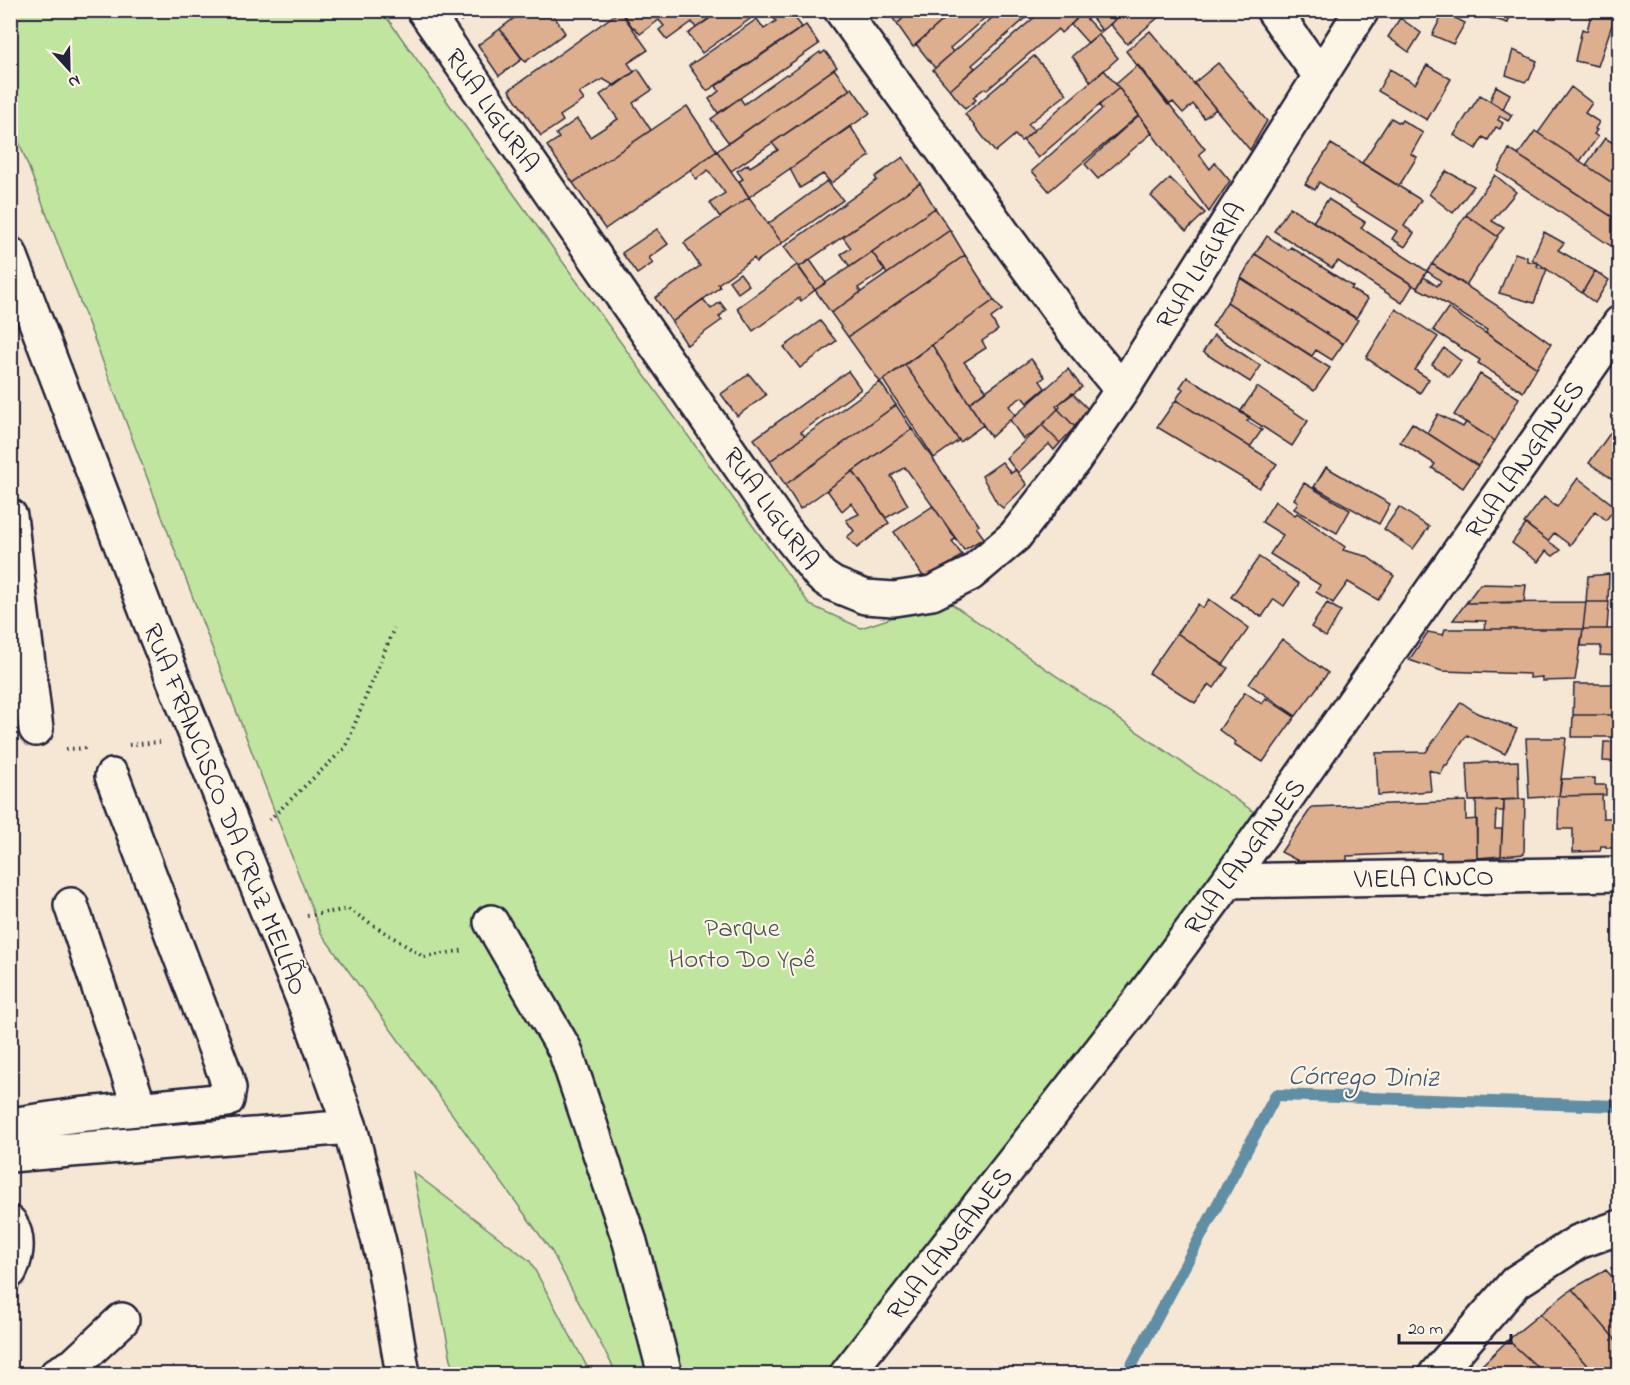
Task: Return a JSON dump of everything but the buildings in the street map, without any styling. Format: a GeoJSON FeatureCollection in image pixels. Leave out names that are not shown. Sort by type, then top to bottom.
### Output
{"type":"FeatureCollection","features":[{"type":"Feature","properties":{"kind":"street","name":"RUA LIGURIA"},"geometry":{"type":"LineString","coordinates":[[424,10],[782,527],[821,576],[833,584],[865,597],[894,599],[932,593],[970,574],[1015,536],[1074,460],[1122,390],[1362,10]]}},
{"type":"Feature","properties":{"kind":"street"},"geometry":{"type":"LineString","coordinates":[[841,10],[1079,338],[1122,390]]}},
{"type":"Feature","properties":{"kind":"street"},"geometry":{"type":"LineString","coordinates":[[1273,10],[1320,76]]}},
{"type":"Feature","properties":{"kind":"street","name":"RUA FRANCISCO DA CRUZ MELLÃO"},"geometry":{"type":"LineString","coordinates":[[10,254],[157,640],[311,1019],[350,1127],[382,1254],[403,1374]]}},
{"type":"Feature","properties":{"kind":"street","name":"RUA LANGANES"},"geometry":{"type":"LineString","coordinates":[[848,1374],[1138,1003],[1228,881],[1620,323]]}},
{"type":"Feature","properties":{"kind":"street"},"geometry":{"type":"LineString","coordinates":[[10,516],[36,729]]}},
{"type":"Feature","properties":{"kind":"street"},"geometry":{"type":"LineString","coordinates":[[10,1125],[227,1100],[229,1088],[112,776]]}},
{"type":"Feature","properties":{"kind":"street","name":"VIELA CINCO"},"geometry":{"type":"LineString","coordinates":[[1228,881],[1620,874]]}},
{"type":"Feature","properties":{"kind":"street"},"geometry":{"type":"LineString","coordinates":[[71,905],[140,1109]]}},
{"type":"Feature","properties":{"kind":"street"},"geometry":{"type":"LineString","coordinates":[[498,933],[566,1050],[630,1242],[665,1374]]}},
{"type":"Feature","properties":{"kind":"street"},"geometry":{"type":"LineString","coordinates":[[10,1155],[350,1127]]}},
{"type":"Feature","properties":{"kind":"street"},"geometry":{"type":"LineString","coordinates":[[10,1223],[17,1243],[15,1260],[10,1270]]}},
{"type":"Feature","properties":{"kind":"street"},"geometry":{"type":"LineString","coordinates":[[1436,1374],[1516,1282],[1578,1242],[1620,1227]]}},
{"type":"Feature","properties":{"kind":"street"},"geometry":{"type":"LineString","coordinates":[[57,1374],[74,1365],[122,1320]]}},
{"type":"Feature","properties":{"kind":"path"},"geometry":{"type":"LineString","coordinates":[[240,847],[345,748],[394,628]]}},
{"type":"Feature","properties":{"kind":"path"},"geometry":{"type":"LineString","coordinates":[[271,921],[348,909],[424,957],[498,933]]}},
{"type":"Feature","properties":{"kind":"green space","name":"Parque Horto Do Ypê"},"geometry":{"type":"Polygon","coordinates":[[[11,11],[382,11],[810,605],[861,628],[946,600],[1257,814],[1194,904],[838,1374],[617,1374],[552,1252],[321,933],[11,121],[11,11]]]}},
{"type":"Feature","properties":{"kind":"green space"},"geometry":{"type":"Polygon","coordinates":[[[413,1172],[530,1261],[591,1374],[454,1374],[413,1172]]]}},
{"type":"Feature","properties":{"kind":"waterway","name":"Córrego Diniz"},"geometry":{"type":"LineString","coordinates":[[1127,1374],[1276,1095],[1620,1106]]}}]}
